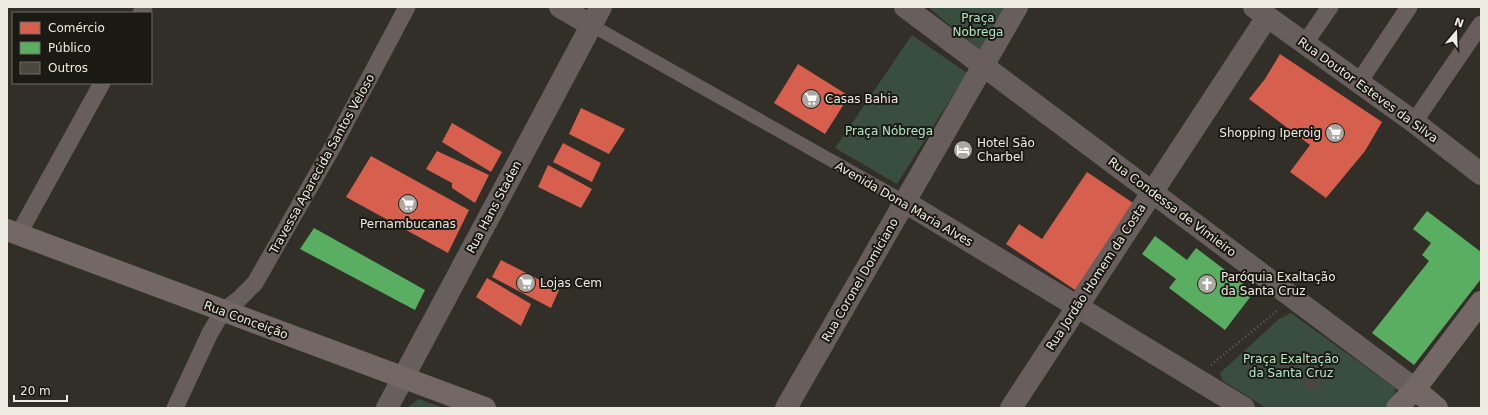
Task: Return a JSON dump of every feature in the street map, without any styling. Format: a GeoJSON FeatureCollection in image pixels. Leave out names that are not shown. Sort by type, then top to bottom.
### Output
{"type":"FeatureCollection","features":[{"type":"Feature","properties":{"kind":"main road","name":"Rua Conceição"},"geometry":{"type":"LineString","coordinates":[[13,232],[403,379],[485,408]]}},
{"type":"Feature","properties":{"kind":"main road"},"geometry":{"type":"LineString","coordinates":[[1397,408],[1412,399],[1481,302]]}},
{"type":"Feature","properties":{"kind":"main road","name":"Rua Condessa de Vimieiro"},"geometry":{"type":"LineString","coordinates":[[1412,399],[1437,408]]}},
{"type":"Feature","properties":{"kind":"street","name":"Travessa Aparecida Santos Veloso"},"geometry":{"type":"LineString","coordinates":[[223,311],[239,299],[255,283],[332,148],[407,7]]}},
{"type":"Feature","properties":{"kind":"street","name":"Avenida Dona Maria Alves"},"geometry":{"type":"LineString","coordinates":[[560,7],[596,16],[1244,408]]}},
{"type":"Feature","properties":{"kind":"street","name":"Rua Condessa de Vimieiro"},"geometry":{"type":"LineString","coordinates":[[905,7],[1292,298],[1412,399]]}},
{"type":"Feature","properties":{"kind":"street","name":"Rua Coronel Domiciano"},"geometry":{"type":"LineString","coordinates":[[786,408],[1017,7]]}},
{"type":"Feature","properties":{"kind":"street"},"geometry":{"type":"LineString","coordinates":[[1304,43],[1330,7]]}},
{"type":"Feature","properties":{"kind":"street"},"geometry":{"type":"LineString","coordinates":[[1359,82],[1408,7]]}},
{"type":"Feature","properties":{"kind":"street","name":"Rua Doutor Esteves da Silva"},"geometry":{"type":"LineString","coordinates":[[1265,10],[1304,43],[1414,122],[1481,174]]}},
{"type":"Feature","properties":{"kind":"street","name":"Rua Jordão Homem da Costa"},"geometry":{"type":"LineString","coordinates":[[1011,408],[1076,306],[1152,192],[1265,10]]}},
{"type":"Feature","properties":{"kind":"street","name":"Rua Hans Staden"},"geometry":{"type":"LineString","coordinates":[[387,408],[596,16]]}},
{"type":"Feature","properties":{"kind":"street"},"geometry":{"type":"LineString","coordinates":[[1414,122],[1481,24]]}},
{"type":"Feature","properties":{"kind":"street"},"geometry":{"type":"LineString","coordinates":[[13,232],[101,84]]}},
{"type":"Feature","properties":{"kind":"street"},"geometry":{"type":"LineString","coordinates":[[175,408],[210,333],[223,311]]}},
{"type":"Feature","properties":{"kind":"path"},"geometry":{"type":"LineString","coordinates":[[1196,378],[1292,298]]}},
{"type":"Feature","properties":{"kind":"green space","name":"Praça Nobrega"},"geometry":{"type":"Polygon","coordinates":[[[931,7],[1009,7],[983,52],[930,9],[931,7]]]}},
{"type":"Feature","properties":{"kind":"green space","name":"Praça Nóbrega"},"geometry":{"type":"Polygon","coordinates":[[[912,35],[967,73],[897,184],[835,148],[912,35]]]}},
{"type":"Feature","properties":{"kind":"green space","name":"Praça Exaltação da Santa Cruz"},"geometry":{"type":"Polygon","coordinates":[[[1291,313],[1395,388],[1396,401],[1387,408],[1266,408],[1222,380],[1220,373],[1279,319],[1291,313]]]}},
{"type":"Feature","properties":{"kind":"green space"},"geometry":{"type":"Polygon","coordinates":[[[419,399],[444,408],[407,408],[419,399]]]}},
{"type":"Feature","properties":{"kind":"building: Comércio","name":"Shopping Iperoig"},"geometry":{"type":"Polygon","coordinates":[[[1280,54],[1382,122],[1365,151],[1326,198],[1290,172],[1310,145],[1249,99],[1265,79],[1280,54]]]}},
{"type":"Feature","properties":{"kind":"building: Comércio","name":"Casas Bahia"},"geometry":{"type":"Polygon","coordinates":[[[798,64],[849,96],[825,134],[774,103],[798,64]]]}},
{"type":"Feature","properties":{"kind":"building: Comércio"},"geometry":{"type":"Polygon","coordinates":[[[581,108],[625,129],[609,154],[569,134],[581,108]]]}},
{"type":"Feature","properties":{"kind":"building: Comércio"},"geometry":{"type":"Polygon","coordinates":[[[452,123],[502,152],[491,172],[442,142],[452,123]]]}},
{"type":"Feature","properties":{"kind":"building: Comércio"},"geometry":{"type":"Polygon","coordinates":[[[563,143],[601,163],[592,182],[553,162],[563,143]]]}},
{"type":"Feature","properties":{"kind":"building: Comércio"},"geometry":{"type":"Polygon","coordinates":[[[437,151],[489,175],[475,203],[452,188],[452,183],[426,169],[437,151]]]}},
{"type":"Feature","properties":{"kind":"building: Comércio","name":"Pernambucanas"},"geometry":{"type":"Polygon","coordinates":[[[371,156],[469,210],[448,253],[346,197],[371,156]]]}},
{"type":"Feature","properties":{"kind":"building: Comércio"},"geometry":{"type":"Polygon","coordinates":[[[548,165],[592,189],[581,208],[538,187],[548,165]]]}},
{"type":"Feature","properties":{"kind":"building: Comércio"},"geometry":{"type":"Polygon","coordinates":[[[1087,172],[1133,203],[1075,290],[1006,244],[1019,224],[1042,239],[1087,172]]]}},
{"type":"Feature","properties":{"kind":"building: Comércio","name":"Lojas Cem"},"geometry":{"type":"Polygon","coordinates":[[[501,260],[559,290],[551,308],[492,277],[501,260]]]}},
{"type":"Feature","properties":{"kind":"building: Comércio"},"geometry":{"type":"Polygon","coordinates":[[[487,278],[531,304],[521,326],[476,297],[487,278]]]}},
{"type":"Feature","properties":{"kind":"building: Público"},"geometry":{"type":"Polygon","coordinates":[[[1427,211],[1481,252],[1481,279],[1414,365],[1372,333],[1429,261],[1422,255],[1431,243],[1413,229],[1427,211]]]}},
{"type":"Feature","properties":{"kind":"building: Público"},"geometry":{"type":"Polygon","coordinates":[[[314,228],[425,290],[415,310],[300,249],[314,228]]]}},
{"type":"Feature","properties":{"kind":"building: Público","name":"Paróquia Exaltação da Santa Cruz"},"geometry":{"type":"Polygon","coordinates":[[[1155,236],[1187,260],[1196,248],[1254,292],[1225,330],[1169,288],[1176,279],[1142,254],[1155,236]]]}},
{"type":"Feature","properties":{"kind":"building: Outros"},"geometry":{"type":"Polygon","coordinates":[[[1310,370],[1322,377],[1318,388],[1306,389],[1302,378],[1310,370]]]}},
{"type":"Feature","properties":{"kind":"place","name":"Casas Bahia"},"geometry":{"type":"Point","coordinates":[811,99]}},
{"type":"Feature","properties":{"kind":"place","name":"Shopping Iperoig"},"geometry":{"type":"Point","coordinates":[1335,133]}},
{"type":"Feature","properties":{"kind":"place","name":"Hotel São Charbel"},"geometry":{"type":"Point","coordinates":[963,150]}},
{"type":"Feature","properties":{"kind":"place","name":"Pernambucanas"},"geometry":{"type":"Point","coordinates":[408,204]}},
{"type":"Feature","properties":{"kind":"place","name":"Lojas Cem"},"geometry":{"type":"Point","coordinates":[526,283]}},
{"type":"Feature","properties":{"kind":"place","name":"Paróquia Exaltação da Santa Cruz"},"geometry":{"type":"Point","coordinates":[1207,284]}}]}
